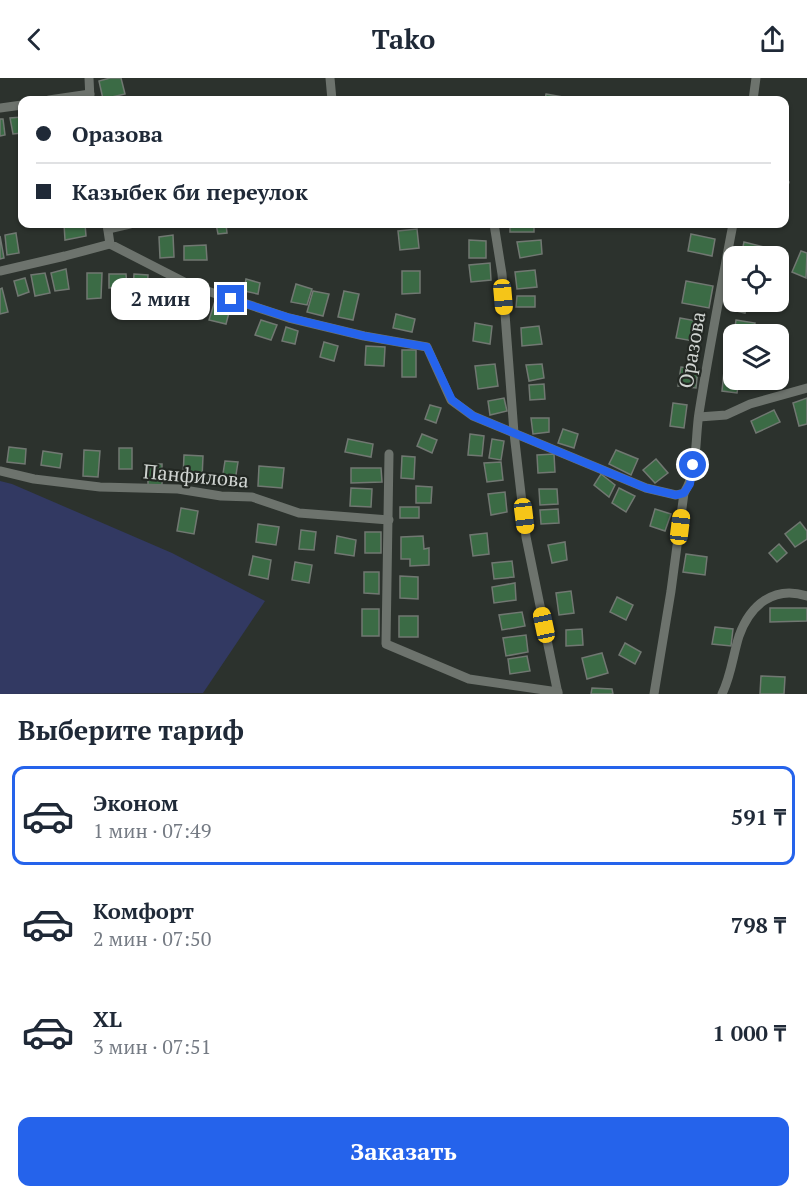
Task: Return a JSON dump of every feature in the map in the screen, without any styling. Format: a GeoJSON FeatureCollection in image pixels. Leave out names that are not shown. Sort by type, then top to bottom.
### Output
{"type":"FeatureCollection","features":[{"type":"Feature","properties":{"kind":"street"},"geometry":{"type":"LineString","coordinates":[[89,78],[90,96]]}},
{"type":"Feature","properties":{"kind":"street"},"geometry":{"type":"LineString","coordinates":[[330,78],[332,96]]}},
{"type":"Feature","properties":{"kind":"street"},"geometry":{"type":"LineString","coordinates":[[754,96],[756,78]]}},
{"type":"Feature","properties":{"kind":"street"},"geometry":{"type":"LineString","coordinates":[[0,108],[18,106]]}},
{"type":"Feature","properties":{"kind":"street"},"geometry":{"type":"LineString","coordinates":[[108,228],[110,244]]}},
{"type":"Feature","properties":{"kind":"street"},"geometry":{"type":"LineString","coordinates":[[389,454],[386,644],[469,679],[558,693],[526,537],[514,434],[502,274],[495,228]]}},
{"type":"Feature","properties":{"kind":"street","name":"Оразова"},"geometry":{"type":"LineString","coordinates":[[684,493],[690,484],[711,343],[732,228]]}},
{"type":"Feature","properties":{"kind":"street"},"geometry":{"type":"LineString","coordinates":[[0,271],[110,244],[203,290],[290,318],[364,336],[427,347],[452,400],[473,416],[646,488],[676,495],[684,493],[654,694]]}},
{"type":"Feature","properties":{"kind":"street"},"geometry":{"type":"LineString","coordinates":[[699,417],[726,415],[750,404],[807,388]]}},
{"type":"Feature","properties":{"kind":"street","name":"Панфилова"},"geometry":{"type":"LineString","coordinates":[[0,471],[34,479],[100,488],[178,489],[220,496],[252,497],[299,513],[389,520]]}},
{"type":"Feature","properties":{"kind":"street"},"geometry":{"type":"LineString","coordinates":[[722,694],[740,634],[748,618],[761,602],[776,594],[789,593],[807,596]]}},
{"type":"Feature","properties":{"kind":"shaded area"},"geometry":{"type":"Polygon","coordinates":[[[0,481],[12,484],[172,553],[265,601],[203,693],[0,694],[0,481]]]}},
{"type":"Feature","properties":{"kind":"building"},"geometry":{"type":"Polygon","coordinates":[[[121,78],[125,94],[102,96],[99,81],[121,78]]]}},
{"type":"Feature","properties":{"kind":"building"},"geometry":{"type":"Polygon","coordinates":[[[18,117],[18,133],[13,134],[10,118],[18,117]]]}},
{"type":"Feature","properties":{"kind":"building"},"geometry":{"type":"Polygon","coordinates":[[[0,119],[3,119],[5,135],[0,136],[0,119]]]}},
{"type":"Feature","properties":{"kind":"building"},"geometry":{"type":"Polygon","coordinates":[[[64,228],[85,228],[86,236],[65,240],[64,228]]]}},
{"type":"Feature","properties":{"kind":"building"},"geometry":{"type":"Polygon","coordinates":[[[217,228],[226,228],[227,233],[218,234],[217,228]]]}},
{"type":"Feature","properties":{"kind":"building"},"geometry":{"type":"Polygon","coordinates":[[[510,228],[534,228],[534,232],[510,232],[510,228]]]}},
{"type":"Feature","properties":{"kind":"building"},"geometry":{"type":"Polygon","coordinates":[[[417,229],[419,248],[400,250],[398,231],[417,229]]]}},
{"type":"Feature","properties":{"kind":"building"},"geometry":{"type":"Polygon","coordinates":[[[16,233],[19,253],[7,255],[5,235],[16,233]]]}},
{"type":"Feature","properties":{"kind":"building"},"geometry":{"type":"Polygon","coordinates":[[[691,234],[715,239],[712,256],[688,251],[691,234]]]}},
{"type":"Feature","properties":{"kind":"building"},"geometry":{"type":"Polygon","coordinates":[[[173,235],[174,257],[160,258],[159,237],[173,235]]]}},
{"type":"Feature","properties":{"kind":"building"},"geometry":{"type":"Polygon","coordinates":[[[0,236],[4,258],[0,259],[0,236]]]}},
{"type":"Feature","properties":{"kind":"building"},"geometry":{"type":"Polygon","coordinates":[[[469,240],[486,241],[486,258],[469,258],[469,240]]]}},
{"type":"Feature","properties":{"kind":"building"},"geometry":{"type":"Polygon","coordinates":[[[541,240],[542,254],[520,258],[517,242],[541,240]]]}},
{"type":"Feature","properties":{"kind":"building"},"geometry":{"type":"Polygon","coordinates":[[[744,242],[760,246],[743,246],[744,242]]]}},
{"type":"Feature","properties":{"kind":"building"},"geometry":{"type":"Polygon","coordinates":[[[206,245],[207,260],[184,260],[184,246],[206,245]]]}},
{"type":"Feature","properties":{"kind":"building"},"geometry":{"type":"Polygon","coordinates":[[[801,251],[807,253],[806,278],[792,272],[801,251]]]}},
{"type":"Feature","properties":{"kind":"building"},"geometry":{"type":"Polygon","coordinates":[[[490,263],[491,280],[471,282],[469,265],[490,263]]]}},
{"type":"Feature","properties":{"kind":"building"},"geometry":{"type":"Polygon","coordinates":[[[66,269],[69,289],[55,291],[51,273],[66,269]]]}},
{"type":"Feature","properties":{"kind":"building"},"geometry":{"type":"Polygon","coordinates":[[[535,270],[537,287],[517,289],[515,272],[535,270]]]}},
{"type":"Feature","properties":{"kind":"building"},"geometry":{"type":"Polygon","coordinates":[[[402,271],[420,271],[420,293],[402,294],[402,271]]]}},
{"type":"Feature","properties":{"kind":"building"},"geometry":{"type":"Polygon","coordinates":[[[45,273],[50,293],[35,296],[31,275],[45,273]]]}},
{"type":"Feature","properties":{"kind":"building"},"geometry":{"type":"Polygon","coordinates":[[[87,273],[102,273],[101,298],[87,299],[87,273]]]}},
{"type":"Feature","properties":{"kind":"building"},"geometry":{"type":"Polygon","coordinates":[[[109,274],[126,274],[127,287],[109,288],[109,274]]]}},
{"type":"Feature","properties":{"kind":"building"},"geometry":{"type":"Polygon","coordinates":[[[134,274],[148,275],[147,292],[133,291],[134,274]]]}},
{"type":"Feature","properties":{"kind":"building"},"geometry":{"type":"Polygon","coordinates":[[[25,278],[29,292],[18,296],[14,281],[25,278]]]}},
{"type":"Feature","properties":{"kind":"building"},"geometry":{"type":"Polygon","coordinates":[[[246,279],[260,283],[258,294],[244,291],[246,279]]]}},
{"type":"Feature","properties":{"kind":"building"},"geometry":{"type":"Polygon","coordinates":[[[686,281],[713,286],[709,308],[682,303],[686,281]]]}},
{"type":"Feature","properties":{"kind":"building"},"geometry":{"type":"Polygon","coordinates":[[[296,284],[312,289],[307,305],[291,302],[296,284]]]}},
{"type":"Feature","properties":{"kind":"building"},"geometry":{"type":"Polygon","coordinates":[[[168,285],[180,289],[178,300],[165,296],[168,285]]]}},
{"type":"Feature","properties":{"kind":"building"},"geometry":{"type":"Polygon","coordinates":[[[2,288],[8,312],[0,314],[0,289],[2,288]]]}},
{"type":"Feature","properties":{"kind":"building"},"geometry":{"type":"Polygon","coordinates":[[[313,291],[329,294],[323,316],[307,312],[313,291]]]}},
{"type":"Feature","properties":{"kind":"building"},"geometry":{"type":"Polygon","coordinates":[[[344,291],[359,294],[353,320],[338,317],[344,291]]]}},
{"type":"Feature","properties":{"kind":"building"},"geometry":{"type":"Polygon","coordinates":[[[192,292],[206,299],[200,314],[185,309],[192,292]]]}},
{"type":"Feature","properties":{"kind":"building"},"geometry":{"type":"Polygon","coordinates":[[[517,296],[535,296],[535,307],[516,307],[517,296]]]}},
{"type":"Feature","properties":{"kind":"building"},"geometry":{"type":"Polygon","coordinates":[[[215,301],[231,305],[226,324],[209,320],[215,301]]]}},
{"type":"Feature","properties":{"kind":"building"},"geometry":{"type":"Polygon","coordinates":[[[396,314],[415,319],[412,332],[393,328],[396,314]]]}},
{"type":"Feature","properties":{"kind":"building"},"geometry":{"type":"Polygon","coordinates":[[[680,318],[697,321],[693,341],[676,338],[680,318]]]}},
{"type":"Feature","properties":{"kind":"building"},"geometry":{"type":"Polygon","coordinates":[[[261,320],[277,325],[271,340],[255,335],[261,320]]]}},
{"type":"Feature","properties":{"kind":"building"},"geometry":{"type":"Polygon","coordinates":[[[736,320],[755,323],[755,324],[735,324],[736,320]]]}},
{"type":"Feature","properties":{"kind":"building"},"geometry":{"type":"Polygon","coordinates":[[[475,323],[492,326],[490,344],[473,341],[475,323]]]}},
{"type":"Feature","properties":{"kind":"building"},"geometry":{"type":"Polygon","coordinates":[[[539,326],[542,344],[522,346],[521,328],[539,326]]]}},
{"type":"Feature","properties":{"kind":"building"},"geometry":{"type":"Polygon","coordinates":[[[286,327],[298,331],[295,344],[282,341],[286,327]]]}},
{"type":"Feature","properties":{"kind":"building"},"geometry":{"type":"Polygon","coordinates":[[[324,342],[338,346],[334,361],[320,357],[324,342]]]}},
{"type":"Feature","properties":{"kind":"building"},"geometry":{"type":"Polygon","coordinates":[[[366,346],[385,347],[384,366],[365,365],[366,346]]]}},
{"type":"Feature","properties":{"kind":"building"},"geometry":{"type":"Polygon","coordinates":[[[402,350],[416,350],[416,377],[402,377],[402,350]]]}},
{"type":"Feature","properties":{"kind":"building"},"geometry":{"type":"Polygon","coordinates":[[[495,364],[498,386],[478,389],[475,366],[495,364]]]}},
{"type":"Feature","properties":{"kind":"building"},"geometry":{"type":"Polygon","coordinates":[[[542,364],[544,378],[529,381],[526,365],[542,364]]]}},
{"type":"Feature","properties":{"kind":"building"},"geometry":{"type":"Polygon","coordinates":[[[681,367],[698,369],[696,388],[678,386],[681,367]]]}},
{"type":"Feature","properties":{"kind":"building"},"geometry":{"type":"Polygon","coordinates":[[[723,381],[723,390],[737,390],[737,393],[722,391],[723,381]]]}},
{"type":"Feature","properties":{"kind":"building"},"geometry":{"type":"Polygon","coordinates":[[[544,384],[545,399],[530,400],[529,385],[544,384]]]}},
{"type":"Feature","properties":{"kind":"building"},"geometry":{"type":"Polygon","coordinates":[[[504,398],[507,411],[490,415],[488,401],[504,398]]]}},
{"type":"Feature","properties":{"kind":"building"},"geometry":{"type":"Polygon","coordinates":[[[807,398],[807,424],[799,426],[793,403],[807,398]]]}},
{"type":"Feature","properties":{"kind":"building"},"geometry":{"type":"Polygon","coordinates":[[[673,403],[687,405],[684,428],[670,426],[673,403]]]}},
{"type":"Feature","properties":{"kind":"building"},"geometry":{"type":"Polygon","coordinates":[[[430,405],[441,408],[436,423],[425,419],[430,405]]]}},
{"type":"Feature","properties":{"kind":"building"},"geometry":{"type":"Polygon","coordinates":[[[774,410],[780,422],[756,433],[751,421],[774,410]]]}},
{"type":"Feature","properties":{"kind":"building"},"geometry":{"type":"Polygon","coordinates":[[[531,418],[549,418],[549,432],[533,434],[531,418]]]}},
{"type":"Feature","properties":{"kind":"building"},"geometry":{"type":"Polygon","coordinates":[[[563,429],[578,434],[574,448],[558,443],[563,429]]]}},
{"type":"Feature","properties":{"kind":"building"},"geometry":{"type":"Polygon","coordinates":[[[422,434],[437,440],[432,453],[417,446],[422,434]]]}},
{"type":"Feature","properties":{"kind":"building"},"geometry":{"type":"Polygon","coordinates":[[[470,434],[484,436],[482,456],[468,455],[470,434]]]}},
{"type":"Feature","properties":{"kind":"building"},"geometry":{"type":"Polygon","coordinates":[[[348,439],[373,444],[371,457],[345,452],[348,439]]]}},
{"type":"Feature","properties":{"kind":"building"},"geometry":{"type":"Polygon","coordinates":[[[492,439],[504,441],[501,460],[489,458],[492,439]]]}},
{"type":"Feature","properties":{"kind":"building"},"geometry":{"type":"Polygon","coordinates":[[[9,447],[26,449],[25,464],[7,462],[9,447]]]}},
{"type":"Feature","properties":{"kind":"building"},"geometry":{"type":"Polygon","coordinates":[[[119,448],[132,448],[132,469],[119,469],[119,448]]]}},
{"type":"Feature","properties":{"kind":"building"},"geometry":{"type":"Polygon","coordinates":[[[84,450],[100,451],[98,477],[83,476],[84,450]]]}},
{"type":"Feature","properties":{"kind":"building"},"geometry":{"type":"Polygon","coordinates":[[[616,450],[638,459],[631,475],[609,464],[616,450]]]}},
{"type":"Feature","properties":{"kind":"building"},"geometry":{"type":"Polygon","coordinates":[[[43,451],[62,454],[60,468],[41,465],[43,451]]]}},
{"type":"Feature","properties":{"kind":"building"},"geometry":{"type":"Polygon","coordinates":[[[554,454],[555,472],[538,473],[537,455],[554,454]]]}},
{"type":"Feature","properties":{"kind":"building"},"geometry":{"type":"Polygon","coordinates":[[[184,455],[203,456],[202,479],[183,479],[184,455]]]}},
{"type":"Feature","properties":{"kind":"building"},"geometry":{"type":"Polygon","coordinates":[[[402,456],[415,457],[414,479],[401,478],[402,456]]]}},
{"type":"Feature","properties":{"kind":"building"},"geometry":{"type":"Polygon","coordinates":[[[656,459],[668,473],[655,483],[643,470],[656,459]]]}},
{"type":"Feature","properties":{"kind":"building"},"geometry":{"type":"Polygon","coordinates":[[[225,461],[238,462],[235,481],[222,480],[225,461]]]}},
{"type":"Feature","properties":{"kind":"building"},"geometry":{"type":"Polygon","coordinates":[[[501,462],[503,480],[487,482],[484,463],[501,462]]]}},
{"type":"Feature","properties":{"kind":"building"},"geometry":{"type":"Polygon","coordinates":[[[148,464],[162,464],[162,485],[148,485],[148,464]]]}},
{"type":"Feature","properties":{"kind":"building"},"geometry":{"type":"Polygon","coordinates":[[[259,466],[284,468],[282,488],[258,486],[259,466]]]}},
{"type":"Feature","properties":{"kind":"building"},"geometry":{"type":"Polygon","coordinates":[[[351,468],[381,468],[382,482],[351,483],[351,468]]]}},
{"type":"Feature","properties":{"kind":"building"},"geometry":{"type":"Polygon","coordinates":[[[601,474],[615,485],[609,497],[594,485],[601,474]]]}},
{"type":"Feature","properties":{"kind":"building"},"geometry":{"type":"Polygon","coordinates":[[[416,486],[432,487],[431,503],[416,503],[416,486]]]}},
{"type":"Feature","properties":{"kind":"building"},"geometry":{"type":"Polygon","coordinates":[[[351,488],[372,489],[371,507],[350,506],[351,488]]]}},
{"type":"Feature","properties":{"kind":"building"},"geometry":{"type":"Polygon","coordinates":[[[619,488],[635,496],[626,512],[612,503],[619,488]]]}},
{"type":"Feature","properties":{"kind":"building"},"geometry":{"type":"Polygon","coordinates":[[[539,489],[557,489],[558,504],[540,505],[539,489]]]}},
{"type":"Feature","properties":{"kind":"building"},"geometry":{"type":"Polygon","coordinates":[[[505,492],[507,512],[491,515],[488,494],[505,492]]]}},
{"type":"Feature","properties":{"kind":"building"},"geometry":{"type":"Polygon","coordinates":[[[400,507],[419,507],[419,518],[400,518],[400,507]]]}},
{"type":"Feature","properties":{"kind":"building"},"geometry":{"type":"Polygon","coordinates":[[[181,508],[198,511],[194,534],[177,531],[181,508]]]}},
{"type":"Feature","properties":{"kind":"building"},"geometry":{"type":"Polygon","coordinates":[[[558,509],[559,523],[541,524],[540,510],[558,509]]]}},
{"type":"Feature","properties":{"kind":"building"},"geometry":{"type":"Polygon","coordinates":[[[655,509],[671,514],[665,531],[650,526],[655,509]]]}},
{"type":"Feature","properties":{"kind":"building"},"geometry":{"type":"Polygon","coordinates":[[[800,522],[807,531],[807,539],[795,547],[785,534],[800,522]]]}},
{"type":"Feature","properties":{"kind":"building"},"geometry":{"type":"Polygon","coordinates":[[[258,524],[279,527],[276,545],[256,542],[258,524]]]}},
{"type":"Feature","properties":{"kind":"building"},"geometry":{"type":"Polygon","coordinates":[[[301,530],[316,532],[314,550],[299,549],[301,530]]]}},
{"type":"Feature","properties":{"kind":"building"},"geometry":{"type":"Polygon","coordinates":[[[365,532],[381,532],[381,553],[365,553],[365,532]]]}},
{"type":"Feature","properties":{"kind":"building"},"geometry":{"type":"Polygon","coordinates":[[[487,533],[489,554],[473,556],[470,535],[487,533]]]}},
{"type":"Feature","properties":{"kind":"building"},"geometry":{"type":"Polygon","coordinates":[[[337,536],[356,540],[354,556],[335,553],[337,536]]]}},
{"type":"Feature","properties":{"kind":"building"},"geometry":{"type":"Polygon","coordinates":[[[423,536],[424,549],[429,548],[429,565],[410,566],[410,559],[401,559],[401,537],[423,536]]]}},
{"type":"Feature","properties":{"kind":"building"},"geometry":{"type":"Polygon","coordinates":[[[565,542],[567,560],[552,563],[548,545],[565,542]]]}},
{"type":"Feature","properties":{"kind":"building"},"geometry":{"type":"Polygon","coordinates":[[[779,544],[787,553],[777,562],[769,553],[779,544]]]}},
{"type":"Feature","properties":{"kind":"building"},"geometry":{"type":"Polygon","coordinates":[[[686,554],[707,557],[705,575],[683,572],[686,554]]]}},
{"type":"Feature","properties":{"kind":"building"},"geometry":{"type":"Polygon","coordinates":[[[253,556],[271,560],[268,579],[249,575],[253,556]]]}},
{"type":"Feature","properties":{"kind":"building"},"geometry":{"type":"Polygon","coordinates":[[[512,561],[514,577],[494,579],[492,563],[512,561]]]}},
{"type":"Feature","properties":{"kind":"building"},"geometry":{"type":"Polygon","coordinates":[[[295,562],[312,565],[309,583],[292,580],[295,562]]]}},
{"type":"Feature","properties":{"kind":"building"},"geometry":{"type":"Polygon","coordinates":[[[364,572],[379,572],[379,594],[364,593],[364,572]]]}},
{"type":"Feature","properties":{"kind":"building"},"geometry":{"type":"Polygon","coordinates":[[[400,576],[418,577],[418,599],[400,598],[400,576]]]}},
{"type":"Feature","properties":{"kind":"building"},"geometry":{"type":"Polygon","coordinates":[[[515,583],[516,600],[494,603],[492,587],[515,583]]]}},
{"type":"Feature","properties":{"kind":"building"},"geometry":{"type":"Polygon","coordinates":[[[571,591],[574,613],[559,615],[556,593],[571,591]]]}},
{"type":"Feature","properties":{"kind":"building"},"geometry":{"type":"Polygon","coordinates":[[[617,597],[633,605],[626,620],[610,612],[617,597]]]}},
{"type":"Feature","properties":{"kind":"building"},"geometry":{"type":"Polygon","coordinates":[[[770,608],[807,608],[807,621],[770,622],[770,608]]]}},
{"type":"Feature","properties":{"kind":"building"},"geometry":{"type":"Polygon","coordinates":[[[362,609],[379,609],[379,636],[362,636],[362,609]]]}},
{"type":"Feature","properties":{"kind":"building"},"geometry":{"type":"Polygon","coordinates":[[[522,612],[525,626],[502,630],[499,615],[522,612]]]}},
{"type":"Feature","properties":{"kind":"building"},"geometry":{"type":"Polygon","coordinates":[[[399,616],[418,616],[418,637],[399,637],[399,616]]]}},
{"type":"Feature","properties":{"kind":"building"},"geometry":{"type":"Polygon","coordinates":[[[715,627],[733,629],[731,646],[712,644],[715,627]]]}},
{"type":"Feature","properties":{"kind":"building"},"geometry":{"type":"Polygon","coordinates":[[[582,629],[583,645],[566,646],[566,630],[582,629]]]}},
{"type":"Feature","properties":{"kind":"building"},"geometry":{"type":"Polygon","coordinates":[[[526,635],[528,652],[506,656],[503,638],[526,635]]]}},
{"type":"Feature","properties":{"kind":"building"},"geometry":{"type":"Polygon","coordinates":[[[625,643],[641,652],[635,664],[619,655],[625,643]]]}},
{"type":"Feature","properties":{"kind":"building"},"geometry":{"type":"Polygon","coordinates":[[[602,653],[608,673],[587,679],[582,658],[602,653]]]}},
{"type":"Feature","properties":{"kind":"building"},"geometry":{"type":"Polygon","coordinates":[[[527,656],[530,671],[510,674],[508,659],[527,656]]]}},
{"type":"Feature","properties":{"kind":"building"},"geometry":{"type":"Polygon","coordinates":[[[761,676],[785,677],[784,694],[760,694],[761,676]]]}},
{"type":"Feature","properties":{"kind":"building"},"geometry":{"type":"Polygon","coordinates":[[[592,688],[612,689],[613,694],[591,694],[592,688]]]}},
{"type":"Feature","properties":{"kind":"route"},"geometry":{"type":"LineString","coordinates":[[231,299],[290,318],[364,336],[427,347],[452,400],[473,416],[646,488],[676,495],[684,493],[690,484],[693,465]]}}]}
